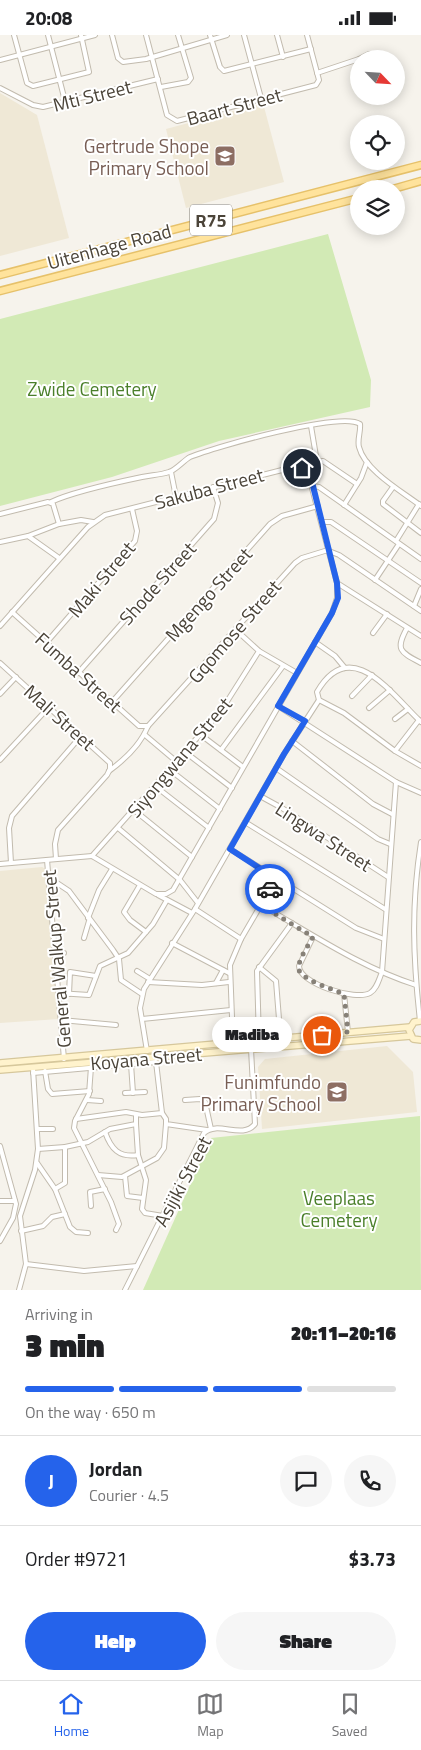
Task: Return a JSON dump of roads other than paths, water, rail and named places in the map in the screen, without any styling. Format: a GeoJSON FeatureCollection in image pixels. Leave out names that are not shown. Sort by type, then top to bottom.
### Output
{"type":"FeatureCollection","features":[{"type":"Feature","properties":{"kind":"main road","name":"Uitenhage Road"},"geometry":{"type":"LineString","coordinates":[[0,275],[421,165]]}},
{"type":"Feature","properties":{"kind":"main road"},"geometry":{"type":"LineString","coordinates":[[405,186],[421,181]]}},
{"type":"Feature","properties":{"kind":"main road","name":"Uitenhage Road"},"geometry":{"type":"LineString","coordinates":[[0,291],[350,200]]}},
{"type":"Feature","properties":{"kind":"main road"},"geometry":{"type":"LineString","coordinates":[[421,1021],[414,1022],[410,1027],[411,1036],[421,1040]]}},
{"type":"Feature","properties":{"kind":"main road","name":"Koyana Street"},"geometry":{"type":"LineString","coordinates":[[0,1063],[64,1059],[410,1027]]}},
{"type":"Feature","properties":{"kind":"main road","name":"Koyana Street"},"geometry":{"type":"LineString","coordinates":[[0,1070],[33,1071],[251,1049],[411,1036]]}},
{"type":"Feature","properties":{"kind":"street"},"geometry":{"type":"LineString","coordinates":[[14,35],[28,85],[59,80],[89,72],[81,37]]}},
{"type":"Feature","properties":{"kind":"street"},"geometry":{"type":"LineString","coordinates":[[48,35],[65,101]]}},
{"type":"Feature","properties":{"kind":"street"},"geometry":{"type":"LineString","coordinates":[[0,60],[81,37],[95,35]]}},
{"type":"Feature","properties":{"kind":"street","name":"Mti Street"},"geometry":{"type":"LineString","coordinates":[[112,35],[120,61],[152,57],[211,37],[227,35]]}},
{"type":"Feature","properties":{"kind":"street","name":"Baart Street"},"geometry":{"type":"LineString","coordinates":[[146,35],[167,115],[177,121],[316,85],[319,82],[317,73]]}},
{"type":"Feature","properties":{"kind":"street","name":"Baart Street"},"geometry":{"type":"LineString","coordinates":[[161,87],[190,80],[178,35]]}},
{"type":"Feature","properties":{"kind":"street"},"geometry":{"type":"LineString","coordinates":[[244,35],[261,98]]}},
{"type":"Feature","properties":{"kind":"street"},"geometry":{"type":"LineString","coordinates":[[277,35],[283,57]]}},
{"type":"Feature","properties":{"kind":"street"},"geometry":{"type":"LineString","coordinates":[[307,35],[317,73],[350,62]]}},
{"type":"Feature","properties":{"kind":"street"},"geometry":{"type":"LineString","coordinates":[[211,37],[222,70],[227,71],[311,49]]}},
{"type":"Feature","properties":{"kind":"street","name":"Mti Street"},"geometry":{"type":"LineString","coordinates":[[0,88],[38,107],[158,79]]}},
{"type":"Feature","properties":{"kind":"street"},"geometry":{"type":"LineString","coordinates":[[0,514],[51,503],[142,477],[171,472],[180,463],[191,457],[276,432],[333,421],[355,421],[360,424],[360,449],[367,462],[393,487],[420,505],[407,523],[388,561],[375,580]]}},
{"type":"Feature","properties":{"kind":"street"},"geometry":{"type":"LineString","coordinates":[[156,894],[168,893],[180,880],[335,606],[337,583],[313,486],[308,473],[317,462],[311,426]]}},
{"type":"Feature","properties":{"kind":"street"},"geometry":{"type":"LineString","coordinates":[[317,462],[326,463],[357,484]]}},
{"type":"Feature","properties":{"kind":"street"},"geometry":{"type":"LineString","coordinates":[[344,505],[357,484],[367,462]]}},
{"type":"Feature","properties":{"kind":"street","name":"Sakuba Street"},"geometry":{"type":"LineString","coordinates":[[0,626],[93,521],[105,515],[296,466],[308,473]]}},
{"type":"Feature","properties":{"kind":"street"},"geometry":{"type":"LineString","coordinates":[[171,472],[176,497]]}},
{"type":"Feature","properties":{"kind":"street"},"geometry":{"type":"LineString","coordinates":[[313,486],[319,487],[421,559]]}},
{"type":"Feature","properties":{"kind":"street","name":"Shode Street"},"geometry":{"type":"LineString","coordinates":[[78,673],[214,519],[218,503],[213,487]]}},
{"type":"Feature","properties":{"kind":"street"},"geometry":{"type":"LineString","coordinates":[[393,487],[382,503],[421,533]]}},
{"type":"Feature","properties":{"kind":"street"},"geometry":{"type":"LineString","coordinates":[[51,503],[59,524]]}},
{"type":"Feature","properties":{"kind":"street","name":"Mgengo Street"},"geometry":{"type":"LineString","coordinates":[[112,702],[270,524],[282,516],[318,506]]}},
{"type":"Feature","properties":{"kind":"street","name":"Maki Street"},"geometry":{"type":"LineString","coordinates":[[46,643],[135,541],[137,531],[132,509]]}},
{"type":"Feature","properties":{"kind":"street"},"geometry":{"type":"LineString","coordinates":[[0,542],[28,536],[59,524],[81,520],[93,521]]}},
{"type":"Feature","properties":{"kind":"street"},"geometry":{"type":"LineString","coordinates":[[322,522],[331,522],[421,583]]}},
{"type":"Feature","properties":{"kind":"street"},"geometry":{"type":"LineString","coordinates":[[28,536],[59,558]]}},
{"type":"Feature","properties":{"kind":"street"},"geometry":{"type":"LineString","coordinates":[[329,551],[339,555],[421,611]]}},
{"type":"Feature","properties":{"kind":"street","name":"Gqomose Street"},"geometry":{"type":"LineString","coordinates":[[148,726],[295,563],[302,558],[329,551]]}},
{"type":"Feature","properties":{"kind":"street"},"geometry":{"type":"LineString","coordinates":[[337,583],[421,636]]}},
{"type":"Feature","properties":{"kind":"street"},"geometry":{"type":"LineString","coordinates":[[414,606],[421,589]]}},
{"type":"Feature","properties":{"kind":"street","name":"Fumba Street"},"geometry":{"type":"LineString","coordinates":[[12,612],[139,726],[148,726]]}},
{"type":"Feature","properties":{"kind":"street"},"geometry":{"type":"LineString","coordinates":[[374,633],[387,614]]}},
{"type":"Feature","properties":{"kind":"street"},"geometry":{"type":"LineString","coordinates":[[407,628],[399,644],[400,648],[408,656],[421,663]]}},
{"type":"Feature","properties":{"kind":"street"},"geometry":{"type":"LineString","coordinates":[[236,630],[259,651],[297,673]]}},
{"type":"Feature","properties":{"kind":"street"},"geometry":{"type":"LineString","coordinates":[[315,642],[335,656],[345,668]]}},
{"type":"Feature","properties":{"kind":"street","name":"Siyongwana Street"},"geometry":{"type":"LineString","coordinates":[[92,856],[221,711],[259,651]]}},
{"type":"Feature","properties":{"kind":"street","name":"Mali Street"},"geometry":{"type":"LineString","coordinates":[[0,663],[106,758],[110,765],[108,773]]}},
{"type":"Feature","properties":{"kind":"street"},"geometry":{"type":"LineString","coordinates":[[221,750],[283,666]]}},
{"type":"Feature","properties":{"kind":"street"},"geometry":{"type":"LineString","coordinates":[[147,1051],[142,1019],[142,994],[172,943],[195,909],[276,767],[318,699],[317,692],[321,685],[345,668],[356,669],[372,675],[390,690],[420,721],[395,751]]}},
{"type":"Feature","properties":{"kind":"street"},"geometry":{"type":"LineString","coordinates":[[352,696],[372,675]]}},
{"type":"Feature","properties":{"kind":"street"},"geometry":{"type":"LineString","coordinates":[[0,694],[16,677]]}},
{"type":"Feature","properties":{"kind":"street"},"geometry":{"type":"LineString","coordinates":[[369,707],[390,690]]}},
{"type":"Feature","properties":{"kind":"street"},"geometry":{"type":"LineString","coordinates":[[318,699],[349,716],[395,751],[421,766]]}},
{"type":"Feature","properties":{"kind":"street"},"geometry":{"type":"LineString","coordinates":[[278,706],[305,721],[396,782],[421,793]]}},
{"type":"Feature","properties":{"kind":"street"},"geometry":{"type":"LineString","coordinates":[[0,760],[49,707]]}},
{"type":"Feature","properties":{"kind":"street"},"geometry":{"type":"LineString","coordinates":[[395,719],[408,709]]}},
{"type":"Feature","properties":{"kind":"street"},"geometry":{"type":"LineString","coordinates":[[56,859],[55,844],[58,830],[108,773],[121,762],[145,735],[148,726]]}},
{"type":"Feature","properties":{"kind":"street"},"geometry":{"type":"LineString","coordinates":[[11,863],[9,828],[12,816],[81,735]]}},
{"type":"Feature","properties":{"kind":"street"},"geometry":{"type":"LineString","coordinates":[[145,735],[177,762]]}},
{"type":"Feature","properties":{"kind":"street"},"geometry":{"type":"LineString","coordinates":[[201,735],[244,767]]}},
{"type":"Feature","properties":{"kind":"street"},"geometry":{"type":"LineString","coordinates":[[292,741],[373,804],[392,814]]}},
{"type":"Feature","properties":{"kind":"street"},"geometry":{"type":"LineString","coordinates":[[186,752],[232,788]]}},
{"type":"Feature","properties":{"kind":"street"},"geometry":{"type":"LineString","coordinates":[[276,767],[378,839],[390,845]]}},
{"type":"Feature","properties":{"kind":"street"},"geometry":{"type":"LineString","coordinates":[[170,770],[220,809]]}},
{"type":"Feature","properties":{"kind":"street"},"geometry":{"type":"LineString","coordinates":[[313,937],[301,961],[299,970],[311,981],[353,996],[369,994],[374,990],[382,972],[392,814],[396,782]]}},
{"type":"Feature","properties":{"kind":"street"},"geometry":{"type":"LineString","coordinates":[[155,786],[209,828]]}},
{"type":"Feature","properties":{"kind":"street","name":"Lingwa Street"},"geometry":{"type":"LineString","coordinates":[[260,796],[282,808],[388,877]]}},
{"type":"Feature","properties":{"kind":"street"},"geometry":{"type":"LineString","coordinates":[[134,810],[192,857]]}},
{"type":"Feature","properties":{"kind":"street"},"geometry":{"type":"LineString","coordinates":[[245,822],[385,909]]}},
{"type":"Feature","properties":{"kind":"street"},"geometry":{"type":"LineString","coordinates":[[118,828],[180,880],[198,903]]}},
{"type":"Feature","properties":{"kind":"street"},"geometry":{"type":"LineString","coordinates":[[421,842],[413,907],[416,985],[421,1021]]}},
{"type":"Feature","properties":{"kind":"street"},"geometry":{"type":"LineString","coordinates":[[230,849],[356,929],[384,939]]}},
{"type":"Feature","properties":{"kind":"street"},"geometry":{"type":"LineString","coordinates":[[0,864],[92,856],[192,913]]}},
{"type":"Feature","properties":{"kind":"street","name":"General Walkup Street"},"geometry":{"type":"LineString","coordinates":[[47,860],[64,1059]]}},
{"type":"Feature","properties":{"kind":"street"},"geometry":{"type":"LineString","coordinates":[[84,938],[88,919],[99,889],[112,869]]}},
{"type":"Feature","properties":{"kind":"street"},"geometry":{"type":"LineString","coordinates":[[48,877],[68,891],[119,959],[121,981],[142,994]]}},
{"type":"Feature","properties":{"kind":"street"},"geometry":{"type":"LineString","coordinates":[[233,1043],[229,982],[232,959],[276,879]]}},
{"type":"Feature","properties":{"kind":"street"},"geometry":{"type":"LineString","coordinates":[[415,884],[421,886]]}},
{"type":"Feature","properties":{"kind":"street"},"geometry":{"type":"LineString","coordinates":[[140,885],[124,912],[130,920],[146,932]]}},
{"type":"Feature","properties":{"kind":"street"},"geometry":{"type":"LineString","coordinates":[[58,993],[88,995],[103,963],[119,959],[128,953],[146,932],[167,900]]}},
{"type":"Feature","properties":{"kind":"street"},"geometry":{"type":"LineString","coordinates":[[261,905],[337,951],[416,985]]}},
{"type":"Feature","properties":{"kind":"street"},"geometry":{"type":"LineString","coordinates":[[195,909],[242,939]]}},
{"type":"Feature","properties":{"kind":"street"},"geometry":{"type":"LineString","coordinates":[[260,1041],[256,983],[259,967],[292,923]]}},
{"type":"Feature","properties":{"kind":"street"},"geometry":{"type":"LineString","coordinates":[[172,943],[229,973]]}},
{"type":"Feature","properties":{"kind":"street"},"geometry":{"type":"LineString","coordinates":[[55,953],[64,953]]}},
{"type":"Feature","properties":{"kind":"street"},"geometry":{"type":"LineString","coordinates":[[69,993],[71,967]]}},
{"type":"Feature","properties":{"kind":"street"},"geometry":{"type":"LineString","coordinates":[[259,967],[276,981],[279,1019]]}},
{"type":"Feature","properties":{"kind":"street"},"geometry":{"type":"LineString","coordinates":[[415,967],[421,967]]}},
{"type":"Feature","properties":{"kind":"street"},"geometry":{"type":"LineString","coordinates":[[216,983],[223,970]]}},
{"type":"Feature","properties":{"kind":"street"},"geometry":{"type":"LineString","coordinates":[[137,971],[149,981],[229,982]]}},
{"type":"Feature","properties":{"kind":"street"},"geometry":{"type":"LineString","coordinates":[[70,972],[96,976]]}},
{"type":"Feature","properties":{"kind":"street"},"geometry":{"type":"LineString","coordinates":[[344,994],[348,1032]]}},
{"type":"Feature","properties":{"kind":"street"},"geometry":{"type":"LineString","coordinates":[[142,1019],[231,1011]]}},
{"type":"Feature","properties":{"kind":"street"},"geometry":{"type":"LineString","coordinates":[[61,1020],[116,1025]]}},
{"type":"Feature","properties":{"kind":"street","name":"Asijiki Street"},"geometry":{"type":"LineString","coordinates":[[125,1290],[209,1129],[244,1131],[256,1125],[251,1049]]}},
{"type":"Feature","properties":{"kind":"street"},"geometry":{"type":"LineString","coordinates":[[20,1290],[26,1265],[20,1230],[21,1210],[37,1163],[38,1149],[33,1071],[157,1063],[162,1113],[166,1119],[162,1154],[141,1168],[124,1176],[98,1175]]}},
{"type":"Feature","properties":{"kind":"street"},"geometry":{"type":"LineString","coordinates":[[130,1064],[133,1093]]}},
{"type":"Feature","properties":{"kind":"street"},"geometry":{"type":"LineString","coordinates":[[91,1067],[90,1091],[76,1119],[74,1128],[119,1221],[119,1227],[116,1230]]}},
{"type":"Feature","properties":{"kind":"street"},"geometry":{"type":"LineString","coordinates":[[45,1071],[48,1089],[52,1095],[90,1091]]}},
{"type":"Feature","properties":{"kind":"street"},"geometry":{"type":"LineString","coordinates":[[125,1093],[145,1092]]}},
{"type":"Feature","properties":{"kind":"street"},"geometry":{"type":"LineString","coordinates":[[166,1124],[209,1129],[205,1101],[200,1099],[185,1100]]}},
{"type":"Feature","properties":{"kind":"street"},"geometry":{"type":"LineString","coordinates":[[87,1100],[101,1101]]}},
{"type":"Feature","properties":{"kind":"street"},"geometry":{"type":"LineString","coordinates":[[76,1119],[126,1112],[136,1115],[162,1113]]}},
{"type":"Feature","properties":{"kind":"street"},"geometry":{"type":"LineString","coordinates":[[136,1115],[138,1155],[146,1181],[143,1211],[163,1216]]}},
{"type":"Feature","properties":{"kind":"street"},"geometry":{"type":"LineString","coordinates":[[38,1149],[82,1144],[105,1132],[136,1124]]}},
{"type":"Feature","properties":{"kind":"street"},"geometry":{"type":"LineString","coordinates":[[38,1129],[53,1129]]}},
{"type":"Feature","properties":{"kind":"street"},"geometry":{"type":"LineString","coordinates":[[105,1132],[110,1146],[116,1151],[126,1156],[138,1155]]}},
{"type":"Feature","properties":{"kind":"street"},"geometry":{"type":"LineString","coordinates":[[0,1146],[16,1201],[15,1212],[0,1241]]}},
{"type":"Feature","properties":{"kind":"street"},"geometry":{"type":"LineString","coordinates":[[55,1189],[63,1186],[65,1182],[65,1147]]}},
{"type":"Feature","properties":{"kind":"street"},"geometry":{"type":"LineString","coordinates":[[37,1163],[55,1189],[64,1214],[73,1230],[88,1233]]}},
{"type":"Feature","properties":{"kind":"street"},"geometry":{"type":"LineString","coordinates":[[124,1176],[127,1196],[143,1198]]}},
{"type":"Feature","properties":{"kind":"street"},"geometry":{"type":"LineString","coordinates":[[91,1206],[90,1192],[105,1189]]}},
{"type":"Feature","properties":{"kind":"street"},"geometry":{"type":"LineString","coordinates":[[0,1201],[16,1201]]}},
{"type":"Feature","properties":{"kind":"street"},"geometry":{"type":"LineString","coordinates":[[9,1225],[20,1230],[43,1226],[52,1217],[64,1214]]}},
{"type":"Feature","properties":{"kind":"street"},"geometry":{"type":"LineString","coordinates":[[26,1265],[84,1271],[138,1266]]}},
{"type":"Feature","properties":{"kind":"place","name":"Gertrude Shope Primary School"},"geometry":{"type":"Point","coordinates":[225,156]}},
{"type":"Feature","properties":{"kind":"place","name":"Madiba"},"geometry":{"type":"Point","coordinates":[322,1035]}},
{"type":"Feature","properties":{"kind":"place","name":"Funimfundo Primary School"},"geometry":{"type":"Point","coordinates":[337,1092]}},
{"type":"Feature","properties":{"kind":"park label","name":"Zwide Cemetery"},"geometry":{"type":"Point","coordinates":[92,388]}},
{"type":"Feature","properties":{"kind":"park label","name":"Veeplaas Cemetery"},"geometry":{"type":"Point","coordinates":[339,1208]}}]}
